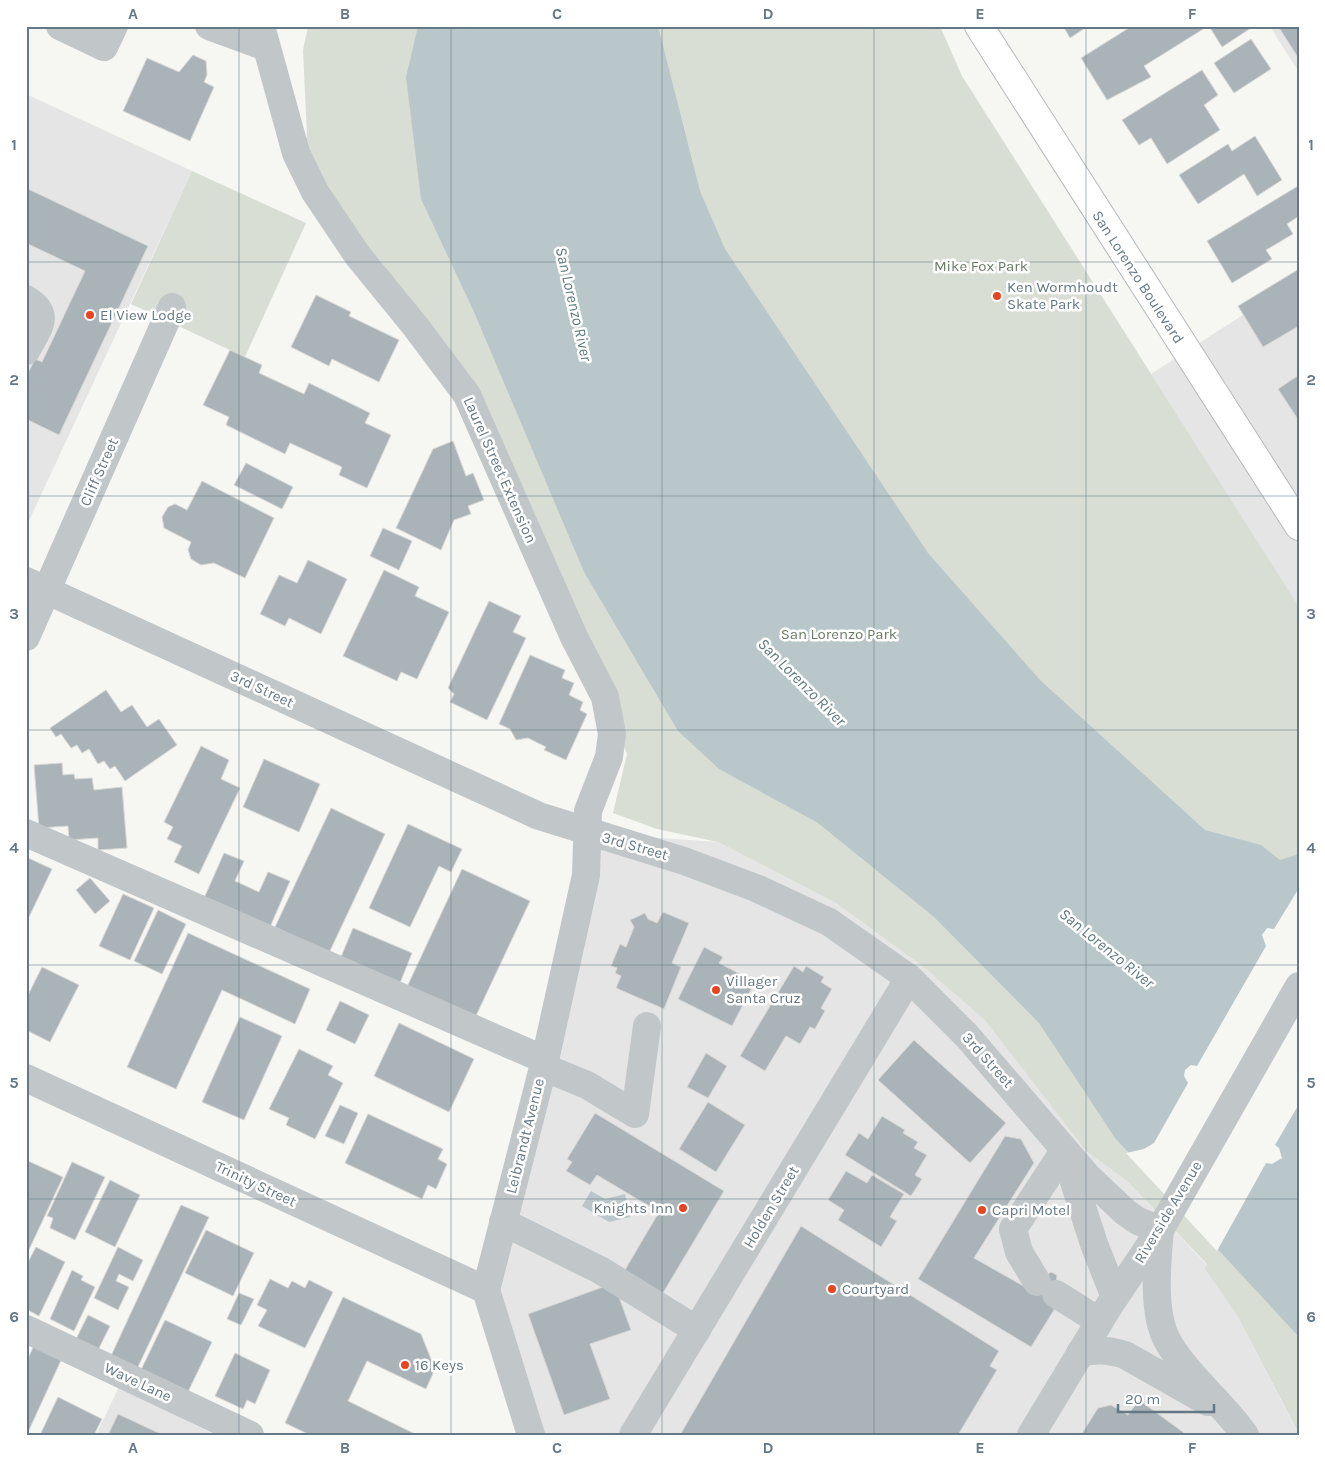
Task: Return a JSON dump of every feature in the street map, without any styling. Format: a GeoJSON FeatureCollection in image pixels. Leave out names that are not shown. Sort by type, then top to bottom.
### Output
{"type":"FeatureCollection","features":[{"type":"Feature","properties":{"kind":"main road","name":"San Lorenzo Boulevard"},"geometry":{"type":"LineString","coordinates":[[979,26],[1299,526]]}},
{"type":"Feature","properties":{"kind":"street"},"geometry":{"type":"LineString","coordinates":[[60,26],[104,47],[114,26]]}},
{"type":"Feature","properties":{"kind":"street"},"geometry":{"type":"LineString","coordinates":[[209,26],[264,37]]}},
{"type":"Feature","properties":{"kind":"street","name":"Laurel Street Extension"},"geometry":{"type":"LineString","coordinates":[[264,37],[296,153],[315,192],[358,256],[467,395],[574,637],[605,697],[612,734],[609,757],[588,811],[588,833]]}},
{"type":"Feature","properties":{"kind":"street"},"geometry":{"type":"LineString","coordinates":[[26,299],[36,304],[42,312],[42,318],[26,351]]}},
{"type":"Feature","properties":{"kind":"street","name":"Cliff Street"},"geometry":{"type":"LineString","coordinates":[[26,638],[37,586],[172,307]]}},
{"type":"Feature","properties":{"kind":"street","name":"3rd Street"},"geometry":{"type":"LineString","coordinates":[[37,586],[539,816],[588,833],[684,861],[756,888],[828,922],[908,978],[967,1036],[1064,1151],[1110,1200],[1138,1221],[1163,1224]]}},
{"type":"Feature","properties":{"kind":"street"},"geometry":{"type":"LineString","coordinates":[[26,833],[544,1063],[587,1085],[635,1114],[648,1026]]}},
{"type":"Feature","properties":{"kind":"street","name":"Leibrandt Avenue"},"geometry":{"type":"LineString","coordinates":[[486,1290],[544,1063],[586,875],[588,833]]}},
{"type":"Feature","properties":{"kind":"street","name":"Holden Street"},"geometry":{"type":"LineString","coordinates":[[633,1435],[908,978]]}},
{"type":"Feature","properties":{"kind":"street","name":"Riverside Avenue"},"geometry":{"type":"LineString","coordinates":[[1031,1435],[1099,1322],[1163,1224],[1299,986]]}},
{"type":"Feature","properties":{"kind":"street","name":"Trinity Street"},"geometry":{"type":"LineString","coordinates":[[26,1078],[486,1290]]}},
{"type":"Feature","properties":{"kind":"street"},"geometry":{"type":"LineString","coordinates":[[1064,1151],[1013,1229],[1019,1252],[1046,1288],[1099,1322]]}},
{"type":"Feature","properties":{"kind":"street"},"geometry":{"type":"LineString","coordinates":[[1064,1151],[1094,1244],[1115,1297]]}},
{"type":"Feature","properties":{"kind":"street"},"geometry":{"type":"LineString","coordinates":[[503,1222],[600,1270],[696,1330]]}},
{"type":"Feature","properties":{"kind":"street"},"geometry":{"type":"LineString","coordinates":[[1163,1224],[1158,1300],[1160,1321],[1167,1340],[1184,1363],[1238,1425]]}},
{"type":"Feature","properties":{"kind":"street"},"geometry":{"type":"LineString","coordinates":[[486,1290],[531,1435]]}},
{"type":"Feature","properties":{"kind":"street","name":"Wave Lane"},"geometry":{"type":"LineString","coordinates":[[26,1329],[250,1435]]}},
{"type":"Feature","properties":{"kind":"street"},"geometry":{"type":"LineString","coordinates":[[1080,1353],[1094,1349],[1111,1350],[1125,1355],[1238,1425]]}},
{"type":"Feature","properties":{"kind":"shaded area"},"geometry":{"type":"Polygon","coordinates":[[[1270,26],[1299,26],[1299,72],[1274,33],[1270,26]]]}},
{"type":"Feature","properties":{"kind":"shaded area"},"geometry":{"type":"Polygon","coordinates":[[[26,94],[192,171],[26,527],[26,94]]]}},
{"type":"Feature","properties":{"kind":"shaded area"},"geometry":{"type":"Polygon","coordinates":[[[1299,279],[1299,608],[1151,374],[1299,279]]]}},
{"type":"Feature","properties":{"kind":"shaded area"},"geometry":{"type":"Polygon","coordinates":[[[588,833],[718,842],[836,903],[926,969],[986,1020],[1025,1068],[1087,1152],[1127,1181],[1207,1265],[1206,1270],[1238,1317],[1299,1435],[531,1435],[486,1290],[588,833]]]}},
{"type":"Feature","properties":{"kind":"shaded area"},"geometry":{"type":"Polygon","coordinates":[[[119,1387],[216,1435],[96,1435],[119,1387]]]}},
{"type":"Feature","properties":{"kind":"green space","name":"San Lorenzo Park"},"geometry":{"type":"Polygon","coordinates":[[[308,26],[940,26],[962,76],[1299,607],[1299,1434],[1238,1317],[1205,1269],[1207,1264],[1127,1181],[1087,1152],[985,1020],[926,969],[836,903],[718,842],[657,829],[613,813],[627,754],[605,697],[467,395],[296,153],[307,136],[303,50],[308,26]]]}},
{"type":"Feature","properties":{"kind":"green space"},"geometry":{"type":"Polygon","coordinates":[[[192,171],[306,223],[245,357],[131,304],[192,171]]]}},
{"type":"Feature","properties":{"kind":"water","name":"San Lorenzo Park"},"geometry":{"type":"Polygon","coordinates":[[[418,26],[658,26],[700,191],[725,249],[928,553],[1040,680],[1205,830],[1261,845],[1280,860],[1299,854],[1299,1337],[1115,1138],[1039,1023],[934,917],[818,823],[719,769],[678,731],[584,572],[474,312],[421,199],[406,77],[418,26]]]}},
{"type":"Feature","properties":{"kind":"water"},"geometry":{"type":"Polygon","coordinates":[[[591,1191],[605,1199],[625,1194],[630,1217],[609,1222],[582,1206],[591,1191]]]}},
{"type":"Feature","properties":{"kind":"pier"},"geometry":{"type":"Polygon","coordinates":[[[1299,888],[1299,1104],[1275,1145],[1279,1148],[1282,1158],[1272,1164],[1266,1163],[1217,1251],[1126,1153],[1144,1149],[1154,1143],[1188,1083],[1184,1076],[1185,1070],[1191,1065],[1197,1066],[1266,946],[1262,935],[1267,928],[1274,929],[1299,888]]]}},
{"type":"Feature","properties":{"kind":"building"},"geometry":{"type":"Polygon","coordinates":[[[1063,26],[1088,26],[1070,38],[1063,26]]]}},
{"type":"Feature","properties":{"kind":"building"},"geometry":{"type":"Polygon","coordinates":[[[1132,26],[1208,26],[1144,66],[1151,77],[1107,100],[1081,58],[1132,26]]]}},
{"type":"Feature","properties":{"kind":"building"},"geometry":{"type":"Polygon","coordinates":[[[1209,26],[1250,26],[1251,28],[1222,47],[1209,26]]]}},
{"type":"Feature","properties":{"kind":"building"},"geometry":{"type":"Polygon","coordinates":[[[1278,26],[1299,26],[1299,59],[1278,26]]]}},
{"type":"Feature","properties":{"kind":"building"},"geometry":{"type":"Polygon","coordinates":[[[1251,39],[1271,69],[1234,93],[1214,63],[1251,39]]]}},
{"type":"Feature","properties":{"kind":"building"},"geometry":{"type":"Polygon","coordinates":[[[193,55],[206,61],[207,75],[204,82],[214,87],[190,141],[123,111],[147,58],[179,72],[193,55]]]}},
{"type":"Feature","properties":{"kind":"building"},"geometry":{"type":"Polygon","coordinates":[[[1202,70],[1218,95],[1204,105],[1220,130],[1167,164],[1151,138],[1139,145],[1122,120],[1202,70]]]}},
{"type":"Feature","properties":{"kind":"building"},"geometry":{"type":"Polygon","coordinates":[[[1255,136],[1282,180],[1257,196],[1244,174],[1198,204],[1179,175],[1228,144],[1232,151],[1255,136]]]}},
{"type":"Feature","properties":{"kind":"building"},"geometry":{"type":"Polygon","coordinates":[[[1298,186],[1299,216],[1287,224],[1293,234],[1266,250],[1272,259],[1232,283],[1207,241],[1298,186]]]}},
{"type":"Feature","properties":{"kind":"building","name":"El View Lodge"},"geometry":{"type":"Polygon","coordinates":[[[26,188],[148,246],[59,435],[26,419],[26,377],[35,359],[42,362],[85,271],[26,243],[26,188]]]}},
{"type":"Feature","properties":{"kind":"building"},"geometry":{"type":"Polygon","coordinates":[[[1299,269],[1299,326],[1263,347],[1238,306],[1299,269]]]}},
{"type":"Feature","properties":{"kind":"building"},"geometry":{"type":"Polygon","coordinates":[[[316,295],[351,312],[349,316],[399,340],[379,382],[332,359],[329,366],[291,347],[316,295]]]}},
{"type":"Feature","properties":{"kind":"building"},"geometry":{"type":"Polygon","coordinates":[[[230,350],[262,365],[259,373],[304,394],[309,383],[370,413],[365,423],[391,435],[367,488],[339,475],[342,467],[290,443],[285,454],[226,425],[229,417],[203,405],[230,350]]]}},
{"type":"Feature","properties":{"kind":"building"},"geometry":{"type":"Polygon","coordinates":[[[1299,375],[1299,421],[1278,389],[1299,375]]]}},
{"type":"Feature","properties":{"kind":"building"},"geometry":{"type":"Polygon","coordinates":[[[453,441],[466,476],[473,473],[484,500],[468,506],[471,514],[454,520],[441,550],[396,528],[433,449],[453,441]]]}},
{"type":"Feature","properties":{"kind":"building"},"geometry":{"type":"Polygon","coordinates":[[[246,463],[293,487],[282,509],[234,485],[246,463]]]}},
{"type":"Feature","properties":{"kind":"building"},"geometry":{"type":"Polygon","coordinates":[[[202,481],[274,518],[245,578],[214,563],[201,565],[191,559],[188,550],[191,542],[164,528],[162,517],[168,507],[175,504],[187,510],[202,481]]]}},
{"type":"Feature","properties":{"kind":"building"},"geometry":{"type":"Polygon","coordinates":[[[383,528],[412,541],[399,570],[370,556],[383,528]]]}},
{"type":"Feature","properties":{"kind":"building"},"geometry":{"type":"Polygon","coordinates":[[[308,560],[347,579],[321,634],[289,618],[285,626],[260,614],[279,575],[297,583],[308,560]]]}},
{"type":"Feature","properties":{"kind":"building"},"geometry":{"type":"Polygon","coordinates":[[[384,570],[419,587],[415,596],[449,612],[417,679],[401,672],[397,681],[343,656],[384,570]]]}},
{"type":"Feature","properties":{"kind":"building"},"geometry":{"type":"Polygon","coordinates":[[[489,601],[521,616],[513,632],[526,638],[487,720],[450,702],[454,694],[448,688],[489,601]]]}},
{"type":"Feature","properties":{"kind":"building"},"geometry":{"type":"Polygon","coordinates":[[[530,655],[565,670],[562,678],[574,683],[569,695],[583,702],[580,710],[587,714],[566,760],[544,750],[546,747],[528,738],[516,740],[510,729],[499,724],[530,655]]]}},
{"type":"Feature","properties":{"kind":"building"},"geometry":{"type":"Polygon","coordinates":[[[106,690],[121,712],[132,705],[147,727],[159,719],[177,745],[125,781],[115,766],[110,769],[104,761],[98,764],[89,749],[82,753],[77,745],[71,748],[61,734],[56,737],[50,728],[106,690]]]}},
{"type":"Feature","properties":{"kind":"building"},"geometry":{"type":"Polygon","coordinates":[[[201,746],[229,760],[221,779],[240,788],[199,874],[174,862],[182,846],[167,839],[173,827],[164,822],[201,746]]]}},
{"type":"Feature","properties":{"kind":"building"},"geometry":{"type":"Polygon","coordinates":[[[264,759],[320,784],[299,832],[243,807],[264,759]]]}},
{"type":"Feature","properties":{"kind":"building"},"geometry":{"type":"Polygon","coordinates":[[[62,763],[63,775],[74,774],[75,779],[92,778],[94,790],[122,787],[127,848],[98,850],[98,838],[69,840],[68,826],[39,828],[34,765],[62,763]]]}},
{"type":"Feature","properties":{"kind":"building"},"geometry":{"type":"Polygon","coordinates":[[[331,808],[385,834],[329,953],[275,927],[331,808]]]}},
{"type":"Feature","properties":{"kind":"building"},"geometry":{"type":"Polygon","coordinates":[[[408,824],[462,849],[451,872],[439,866],[410,927],[369,908],[408,824]]]}},
{"type":"Feature","properties":{"kind":"building"},"geometry":{"type":"Polygon","coordinates":[[[224,853],[244,861],[235,881],[259,892],[268,872],[290,881],[267,934],[201,905],[224,853]]]}},
{"type":"Feature","properties":{"kind":"building"},"geometry":{"type":"Polygon","coordinates":[[[26,857],[52,869],[29,917],[26,916],[26,857]]]}},
{"type":"Feature","properties":{"kind":"building"},"geometry":{"type":"Polygon","coordinates":[[[462,869],[530,901],[474,1020],[406,989],[462,869]]]}},
{"type":"Feature","properties":{"kind":"building"},"geometry":{"type":"Polygon","coordinates":[[[90,878],[110,901],[95,914],[76,890],[90,878]]]}},
{"type":"Feature","properties":{"kind":"building"},"geometry":{"type":"Polygon","coordinates":[[[123,894],[154,908],[130,960],[99,946],[123,894]]]}},
{"type":"Feature","properties":{"kind":"building"},"geometry":{"type":"Polygon","coordinates":[[[158,910],[186,924],[162,974],[134,961],[158,910]]]}},
{"type":"Feature","properties":{"kind":"building"},"geometry":{"type":"Polygon","coordinates":[[[663,912],[689,923],[672,963],[681,967],[664,1009],[616,988],[621,976],[615,973],[617,968],[611,966],[620,944],[626,947],[634,927],[630,920],[645,913],[648,919],[657,923],[663,912]]]}},
{"type":"Feature","properties":{"kind":"building"},"geometry":{"type":"Polygon","coordinates":[[[353,928],[412,953],[400,983],[341,957],[353,928]]]}},
{"type":"Feature","properties":{"kind":"building"},"geometry":{"type":"Polygon","coordinates":[[[188,933],[310,989],[295,1024],[222,990],[176,1089],[127,1067],[188,933]]]}},
{"type":"Feature","properties":{"kind":"building","name":"Villager Santa Cruz"},"geometry":{"type":"Polygon","coordinates":[[[704,947],[723,957],[719,963],[755,982],[732,1026],[678,999],[704,947]]]}},
{"type":"Feature","properties":{"kind":"building"},"geometry":{"type":"Polygon","coordinates":[[[794,966],[803,972],[806,966],[824,977],[821,982],[832,989],[821,1008],[825,1011],[815,1029],[810,1027],[800,1044],[786,1036],[765,1071],[740,1056],[794,966]]]}},
{"type":"Feature","properties":{"kind":"building"},"geometry":{"type":"Polygon","coordinates":[[[42,967],[79,985],[50,1042],[26,1030],[26,999],[42,967]]]}},
{"type":"Feature","properties":{"kind":"building"},"geometry":{"type":"Polygon","coordinates":[[[340,1001],[369,1015],[355,1044],[326,1030],[340,1001]]]}},
{"type":"Feature","properties":{"kind":"building"},"geometry":{"type":"Polygon","coordinates":[[[240,1017],[282,1036],[244,1120],[202,1102],[240,1017]]]}},
{"type":"Feature","properties":{"kind":"building"},"geometry":{"type":"Polygon","coordinates":[[[399,1023],[474,1059],[449,1112],[374,1076],[399,1023]]]}},
{"type":"Feature","properties":{"kind":"building"},"geometry":{"type":"Polygon","coordinates":[[[914,1040],[1006,1123],[970,1163],[878,1080],[914,1040]]]}},
{"type":"Feature","properties":{"kind":"building"},"geometry":{"type":"Polygon","coordinates":[[[299,1049],[333,1066],[328,1075],[343,1083],[315,1139],[286,1125],[289,1118],[269,1109],[299,1049]]]}},
{"type":"Feature","properties":{"kind":"building"},"geometry":{"type":"Polygon","coordinates":[[[706,1053],[727,1066],[708,1098],[687,1087],[706,1053]]]}},
{"type":"Feature","properties":{"kind":"building"},"geometry":{"type":"Polygon","coordinates":[[[708,1102],[745,1125],[716,1172],[679,1149],[708,1102]]]}},
{"type":"Feature","properties":{"kind":"building"},"geometry":{"type":"Polygon","coordinates":[[[340,1105],[358,1113],[344,1144],[325,1136],[340,1105]]]}},
{"type":"Feature","properties":{"kind":"building","name":"Knights Inn"},"geometry":{"type":"Polygon","coordinates":[[[595,1113],[724,1191],[657,1303],[619,1280],[659,1212],[597,1175],[590,1185],[566,1171],[572,1162],[567,1159],[595,1113]]]}},
{"type":"Feature","properties":{"kind":"building"},"geometry":{"type":"Polygon","coordinates":[[[368,1114],[443,1149],[438,1159],[447,1164],[436,1189],[428,1185],[422,1199],[345,1163],[368,1114]]]}},
{"type":"Feature","properties":{"kind":"building"},"geometry":{"type":"Polygon","coordinates":[[[882,1116],[905,1130],[903,1133],[918,1142],[914,1148],[927,1155],[915,1175],[922,1179],[911,1196],[845,1155],[859,1133],[868,1139],[882,1116]]]}},
{"type":"Feature","properties":{"kind":"building","name":"Capri Motel"},"geometry":{"type":"Polygon","coordinates":[[[1005,1136],[1021,1139],[1034,1163],[974,1258],[1027,1288],[1051,1272],[1057,1275],[1054,1310],[1031,1347],[918,1279],[1005,1136]]]}},
{"type":"Feature","properties":{"kind":"building"},"geometry":{"type":"Polygon","coordinates":[[[26,1160],[63,1177],[26,1256],[26,1160]]]}},
{"type":"Feature","properties":{"kind":"building"},"geometry":{"type":"Polygon","coordinates":[[[72,1162],[105,1177],[75,1240],[50,1228],[53,1218],[47,1216],[72,1162]]]}},
{"type":"Feature","properties":{"kind":"building"},"geometry":{"type":"Polygon","coordinates":[[[846,1171],[867,1183],[872,1175],[904,1194],[890,1217],[897,1221],[881,1247],[838,1220],[844,1210],[828,1200],[846,1171]]]}},
{"type":"Feature","properties":{"kind":"building"},"geometry":{"type":"Polygon","coordinates":[[[110,1180],[140,1195],[115,1247],[85,1232],[110,1180]]]}},
{"type":"Feature","properties":{"kind":"building"},"geometry":{"type":"Polygon","coordinates":[[[181,1205],[209,1217],[136,1371],[110,1358],[181,1205]]]}},
{"type":"Feature","properties":{"kind":"building","name":"Courtyard"},"geometry":{"type":"Polygon","coordinates":[[[801,1226],[999,1351],[990,1366],[997,1370],[958,1435],[680,1435],[801,1226]]]}},
{"type":"Feature","properties":{"kind":"building"},"geometry":{"type":"Polygon","coordinates":[[[206,1230],[254,1253],[233,1296],[185,1273],[206,1230]]]}},
{"type":"Feature","properties":{"kind":"building"},"geometry":{"type":"Polygon","coordinates":[[[36,1247],[65,1262],[39,1316],[26,1309],[26,1266],[36,1247]]]}},
{"type":"Feature","properties":{"kind":"building"},"geometry":{"type":"Polygon","coordinates":[[[118,1247],[143,1260],[133,1281],[119,1274],[116,1281],[129,1287],[118,1310],[94,1298],[118,1247]]]}},
{"type":"Feature","properties":{"kind":"building"},"geometry":{"type":"Polygon","coordinates":[[[72,1270],[83,1276],[81,1280],[95,1287],[74,1331],[50,1319],[72,1270]]]}},
{"type":"Feature","properties":{"kind":"building"},"geometry":{"type":"Polygon","coordinates":[[[270,1279],[288,1288],[292,1281],[305,1288],[309,1280],[333,1292],[305,1348],[258,1326],[267,1310],[257,1305],[270,1279]]]}},
{"type":"Feature","properties":{"kind":"building"},"geometry":{"type":"Polygon","coordinates":[[[614,1283],[631,1330],[590,1344],[610,1399],[564,1415],[528,1314],[614,1283]]]}},
{"type":"Feature","properties":{"kind":"building"},"geometry":{"type":"Polygon","coordinates":[[[239,1293],[254,1299],[241,1325],[227,1319],[239,1293]]]}},
{"type":"Feature","properties":{"kind":"building","name":"16 Keys"},"geometry":{"type":"Polygon","coordinates":[[[343,1297],[421,1334],[435,1369],[426,1389],[367,1361],[348,1401],[417,1435],[310,1435],[285,1423],[343,1297]]]}},
{"type":"Feature","properties":{"kind":"building"},"geometry":{"type":"Polygon","coordinates":[[[88,1315],[110,1326],[97,1352],[75,1341],[88,1315]]]}},
{"type":"Feature","properties":{"kind":"building"},"geometry":{"type":"Polygon","coordinates":[[[165,1320],[212,1342],[186,1396],[139,1374],[165,1320]]]}},
{"type":"Feature","properties":{"kind":"building"},"geometry":{"type":"Polygon","coordinates":[[[35,1343],[63,1356],[29,1430],[26,1429],[26,1363],[35,1343]]]}},
{"type":"Feature","properties":{"kind":"building"},"geometry":{"type":"Polygon","coordinates":[[[235,1353],[270,1370],[255,1404],[247,1400],[243,1409],[215,1396],[235,1353]]]}},
{"type":"Feature","properties":{"kind":"building"},"geometry":{"type":"Polygon","coordinates":[[[58,1397],[102,1419],[94,1435],[40,1435],[58,1397]]]}},
{"type":"Feature","properties":{"kind":"building"},"geometry":{"type":"Polygon","coordinates":[[[1139,1400],[1187,1435],[1081,1435],[1098,1408],[1111,1405],[1128,1415],[1139,1400]]]}},
{"type":"Feature","properties":{"kind":"building"},"geometry":{"type":"Polygon","coordinates":[[[118,1414],[163,1435],[108,1435],[118,1414]]]}},
{"type":"Feature","properties":{"kind":"place","name":"Ken Wormhoudt Skate Park"},"geometry":{"type":"Point","coordinates":[997,296]}},
{"type":"Feature","properties":{"kind":"place","name":"El View Lodge"},"geometry":{"type":"Point","coordinates":[90,315]}},
{"type":"Feature","properties":{"kind":"place","name":"Villager Santa Cruz"},"geometry":{"type":"Point","coordinates":[716,990]}},
{"type":"Feature","properties":{"kind":"place","name":"Knights Inn"},"geometry":{"type":"Point","coordinates":[683,1208]}},
{"type":"Feature","properties":{"kind":"place","name":"Capri Motel"},"geometry":{"type":"Point","coordinates":[982,1210]}},
{"type":"Feature","properties":{"kind":"place","name":"Courtyard"},"geometry":{"type":"Point","coordinates":[832,1289]}},
{"type":"Feature","properties":{"kind":"place","name":"16 Keys"},"geometry":{"type":"Point","coordinates":[405,1365]}},
{"type":"Feature","properties":{"kind":"park label","name":"Mike Fox Park"},"geometry":{"type":"Point","coordinates":[981,266]}},
{"type":"Feature","properties":{"kind":"water label","name":"San Lorenzo River"},"geometry":{"type":"Point","coordinates":[574,304]}},
{"type":"Feature","properties":{"kind":"water label","name":"San Lorenzo River"},"geometry":{"type":"Point","coordinates":[802,682]}},
{"type":"Feature","properties":{"kind":"water label","name":"San Lorenzo River"},"geometry":{"type":"Point","coordinates":[1107,948]}}]}
